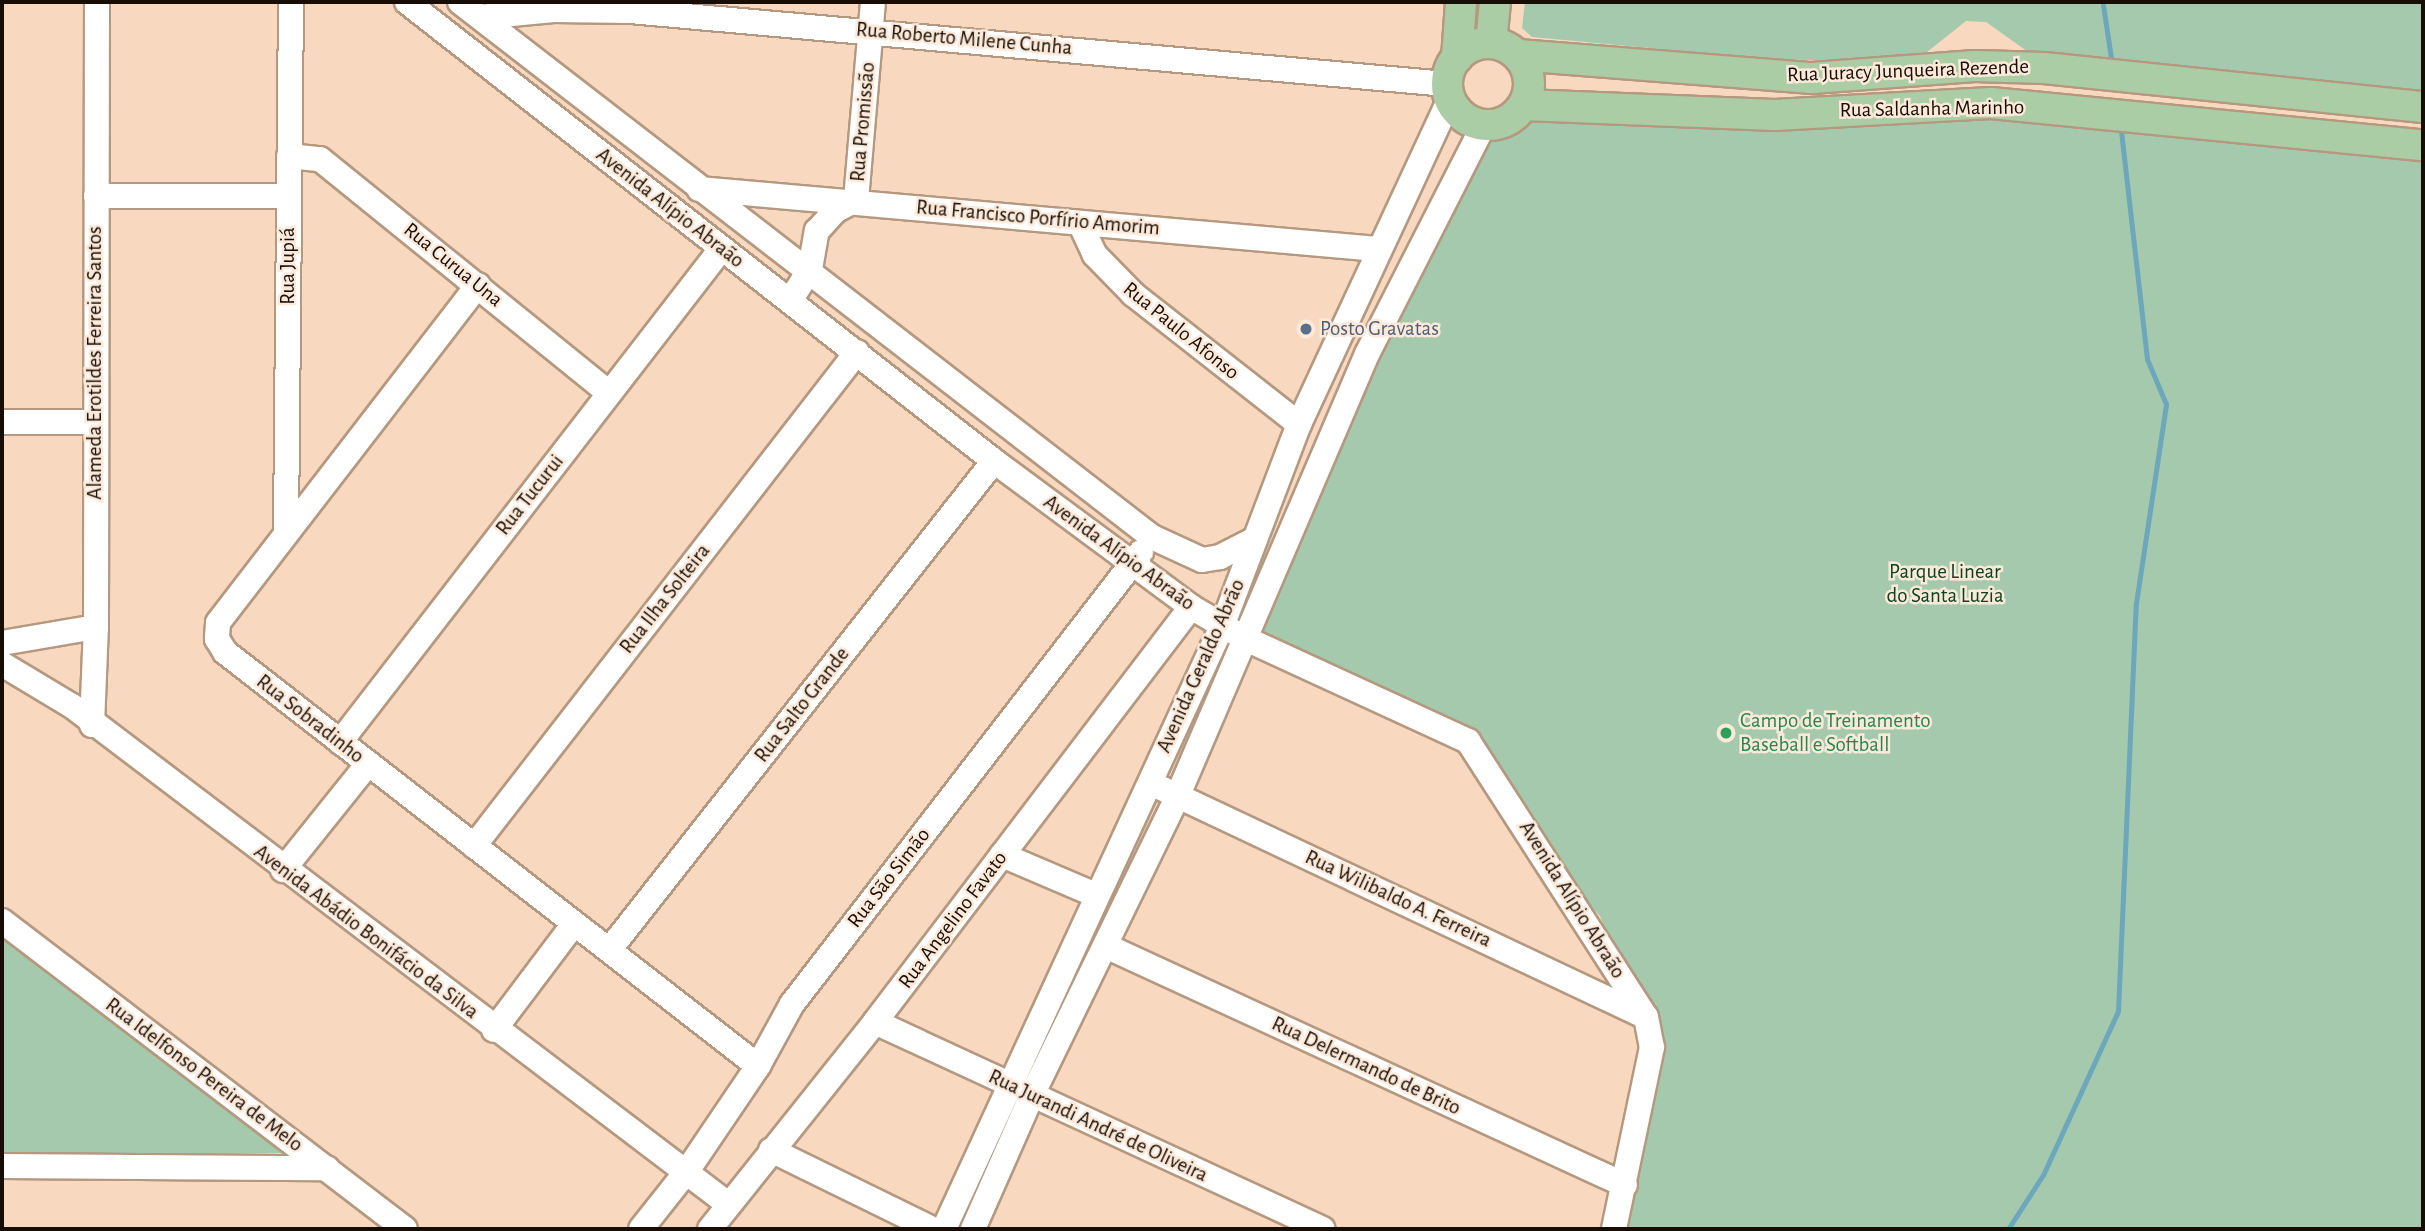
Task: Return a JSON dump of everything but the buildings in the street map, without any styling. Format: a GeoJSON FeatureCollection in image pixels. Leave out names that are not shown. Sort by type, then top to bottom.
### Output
{"type":"FeatureCollection","features":[{"type":"Feature","properties":{"kind":"main road","name":"Avenida Geraldo Abrão"},"geometry":{"type":"LineString","coordinates":[[1451,80],[1461,2]]}},
{"type":"Feature","properties":{"kind":"main road"},"geometry":{"type":"LineString","coordinates":[[1495,2],[1504,49],[1529,78],[1524,105],[1502,124],[1483,125],[1462,116],[1451,80],[1469,47],[1504,49]]}},
{"type":"Feature","properties":{"kind":"main road","name":"Rua Juracy Junqueira Rezende"},"geometry":{"type":"LineString","coordinates":[[1504,49],[1812,78],[1975,66],[2043,68],[2423,107]]}},
{"type":"Feature","properties":{"kind":"main road","name":"Rua Saldanha Marinho"},"geometry":{"type":"LineString","coordinates":[[1524,105],[1775,115],[1991,103],[2423,145]]}},
{"type":"Feature","properties":{"kind":"street","name":"Alameda Erotildes Ferreira Santos"},"geometry":{"type":"LineString","coordinates":[[92,725],[96,627],[94,422],[97,2]]}},
{"type":"Feature","properties":{"kind":"street","name":"Rua Jupiá"},"geometry":{"type":"LineString","coordinates":[[286,530],[291,2]]}},
{"type":"Feature","properties":{"kind":"street","name":"Avenida Alípio Abraão"},"geometry":{"type":"LineString","coordinates":[[407,2],[994,461],[1191,607],[1244,638],[1468,741],[1646,1017],[1652,1047],[1614,1229]]}},
{"type":"Feature","properties":{"kind":"street","name":"Avenida Alípio Abraão"},"geometry":{"type":"LineString","coordinates":[[460,2],[699,189],[810,269],[1152,537],[1202,560],[1220,557],[1255,539]]}},
{"type":"Feature","properties":{"kind":"street","name":"Rua Promissão"},"geometry":{"type":"LineString","coordinates":[[856,201],[873,2]]}},
{"type":"Feature","properties":{"kind":"street","name":"Rua Roberto Milene Cunha"},"geometry":{"type":"LineString","coordinates":[[480,17],[604,10],[1451,80]]}},
{"type":"Feature","properties":{"kind":"street","name":"Avenida Geraldo Abrão"},"geometry":{"type":"LineString","coordinates":[[973,1229],[1096,895],[1223,624],[1299,424],[1451,80]]}},
{"type":"Feature","properties":{"kind":"street","name":"Avenida Geraldo Abrão"},"geometry":{"type":"LineString","coordinates":[[944,1229],[1022,1090],[1108,947],[1178,795],[1367,354],[1483,125]]}},
{"type":"Feature","properties":{"kind":"street","name":"Rua Curua Una"},"geometry":{"type":"LineString","coordinates":[[289,156],[320,159],[610,393]]}},
{"type":"Feature","properties":{"kind":"street","name":"Rua Francisco Porfírio Amorim"},"geometry":{"type":"LineString","coordinates":[[699,189],[1377,249]]}},
{"type":"Feature","properties":{"kind":"street"},"geometry":{"type":"LineString","coordinates":[[96,197],[289,196]]}},
{"type":"Feature","properties":{"kind":"street"},"geometry":{"type":"LineString","coordinates":[[790,301],[810,269],[817,231],[835,211],[856,201]]}},
{"type":"Feature","properties":{"kind":"street","name":"Rua Paulo Afonso"},"geometry":{"type":"LineString","coordinates":[[1080,223],[1095,255],[1125,288],[1299,424]]}},
{"type":"Feature","properties":{"kind":"street","name":"Rua Tucurui"},"geometry":{"type":"LineString","coordinates":[[340,742],[721,249]]}},
{"type":"Feature","properties":{"kind":"street","name":"Rua Sobradinho"},"geometry":{"type":"LineString","coordinates":[[478,285],[286,530],[218,623],[217,639],[225,652],[573,925],[610,949],[758,1066]]}},
{"type":"Feature","properties":{"kind":"street"},"geometry":{"type":"LineString","coordinates":[[1338,339],[1367,354]]}},
{"type":"Feature","properties":{"kind":"street","name":"Rua Ilha Solteira"},"geometry":{"type":"LineString","coordinates":[[474,846],[857,352]]}},
{"type":"Feature","properties":{"kind":"street"},"geometry":{"type":"LineString","coordinates":[[2,422],[94,422]]}},
{"type":"Feature","properties":{"kind":"street","name":"Rua Salto Grande"},"geometry":{"type":"LineString","coordinates":[[610,949],[994,461]]}},
{"type":"Feature","properties":{"kind":"street","name":"Rua São Simão"},"geometry":{"type":"LineString","coordinates":[[641,1229],[687,1171],[758,1066],[792,1004],[1152,537]]}},
{"type":"Feature","properties":{"kind":"street","name":"Rua Angelino Favato"},"geometry":{"type":"LineString","coordinates":[[710,1229],[875,1023],[1191,607]]}},
{"type":"Feature","properties":{"kind":"street"},"geometry":{"type":"LineString","coordinates":[[2,643],[96,627]]}},
{"type":"Feature","properties":{"kind":"street","name":"Avenida Abádio Bonifácio da Silva"},"geometry":{"type":"LineString","coordinates":[[2,664],[34,680],[494,1030],[687,1171],[728,1205]]}},
{"type":"Feature","properties":{"kind":"street"},"geometry":{"type":"LineString","coordinates":[[283,870],[369,764]]}},
{"type":"Feature","properties":{"kind":"street","name":"Rua Wilibaldo A. Ferreira"},"geometry":{"type":"LineString","coordinates":[[1149,784],[1178,795],[1646,1017]]}},
{"type":"Feature","properties":{"kind":"street"},"geometry":{"type":"LineString","coordinates":[[1002,855],[1096,895]]}},
{"type":"Feature","properties":{"kind":"street","name":"Rua Idelfonso Pereira de Melo"},"geometry":{"type":"LineString","coordinates":[[2,921],[405,1229]]}},
{"type":"Feature","properties":{"kind":"street"},"geometry":{"type":"LineString","coordinates":[[494,1030],[573,925]]}},
{"type":"Feature","properties":{"kind":"street","name":"Rua Delermando de Brito"},"geometry":{"type":"LineString","coordinates":[[1108,947],[1625,1185]]}},
{"type":"Feature","properties":{"kind":"street","name":"Rua Jurandi André de Oliveira"},"geometry":{"type":"LineString","coordinates":[[875,1023],[1322,1229]]}},
{"type":"Feature","properties":{"kind":"street"},"geometry":{"type":"LineString","coordinates":[[771,1150],[932,1229]]}},
{"type":"Feature","properties":{"kind":"street"},"geometry":{"type":"LineString","coordinates":[[2,1166],[327,1168]]}},
{"type":"Feature","properties":{"kind":"green space"},"geometry":{"type":"Polygon","coordinates":[[[1525,2],[2423,2],[2423,92],[2031,54],[1986,22],[1966,21],[1927,52],[1853,61],[1767,59],[1532,37],[1522,28],[1525,2]]]}},
{"type":"Feature","properties":{"kind":"green space","name":"Parque Linear do Santa Luzia"},"geometry":{"type":"Polygon","coordinates":[[[1944,105],[2423,145],[2423,1229],[1614,1229],[1652,1047],[1600,916],[1547,859],[1468,741],[1244,638],[1318,470],[1492,134],[1527,111],[1944,105]]]}},
{"type":"Feature","properties":{"kind":"green space"},"geometry":{"type":"Polygon","coordinates":[[[2,935],[295,1153],[2,1153],[2,935]]]}},
{"type":"Feature","properties":{"kind":"waterway"},"geometry":{"type":"LineString","coordinates":[[2103,5],[2111,58]]}},
{"type":"Feature","properties":{"kind":"waterway"},"geometry":{"type":"LineString","coordinates":[[2008,1229],[2043,1175],[2118,1011],[2136,603],[2166,404],[2147,359],[2121,131]]}},
{"type":"Feature","properties":{"kind":"place","name":"Posto Gravatas"},"geometry":{"type":"Point","coordinates":[1306,329]}},
{"type":"Feature","properties":{"kind":"place","name":"Campo de Treinamento Baseball e Softball"},"geometry":{"type":"Point","coordinates":[1726,733]}}]}
